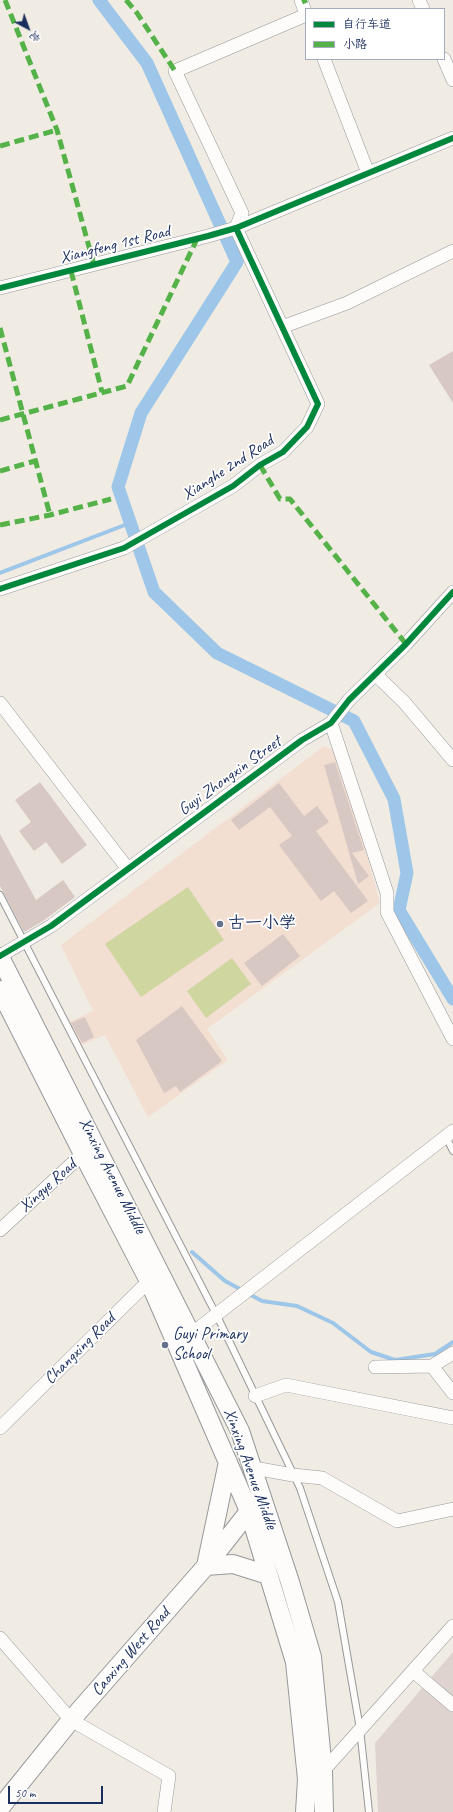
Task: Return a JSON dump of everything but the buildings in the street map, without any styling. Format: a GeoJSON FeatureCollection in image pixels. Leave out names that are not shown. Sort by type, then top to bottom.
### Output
{"type":"FeatureCollection","features":[{"type":"Feature","properties":{"kind":"main road","name":"Xinxing Avenue Middle"},"geometry":{"type":"LineString","coordinates":[[0,957],[6,998],[89,1148],[155,1275],[190,1335],[240,1431],[254,1468],[312,1657],[324,1771],[324,1812]]}},
{"type":"Feature","properties":{"kind":"main road","name":"Xinxing Avenue Middle"},"geometry":{"type":"LineString","coordinates":[[155,1275],[228,1462],[249,1511],[295,1662],[307,1779],[305,1812]]}},
{"type":"Feature","properties":{"kind":"main road"},"geometry":{"type":"LineString","coordinates":[[228,1462],[206,1566],[233,1564],[268,1575]]}},
{"type":"Feature","properties":{"kind":"main road","name":"Caoxing West Road"},"geometry":{"type":"LineString","coordinates":[[0,1808],[71,1720],[206,1566],[262,1495]]}},
{"type":"Feature","properties":{"kind":"street"},"geometry":{"type":"LineString","coordinates":[[301,0],[305,11]]}},
{"type":"Feature","properties":{"kind":"street"},"geometry":{"type":"LineString","coordinates":[[236,228],[242,213],[175,71],[305,14]]}},
{"type":"Feature","properties":{"kind":"street"},"geometry":{"type":"LineString","coordinates":[[324,60],[368,173]]}},
{"type":"Feature","properties":{"kind":"street"},"geometry":{"type":"LineString","coordinates":[[444,60],[453,80]]}},
{"type":"Feature","properties":{"kind":"street","name":"Xiangfeng 1st Road"},"geometry":{"type":"LineString","coordinates":[[0,288],[236,228],[453,138]]}},
{"type":"Feature","properties":{"kind":"street","name":"Xianghe 2nd Road"},"geometry":{"type":"LineString","coordinates":[[0,589],[124,548],[233,486],[260,464],[282,452],[307,427],[318,404],[236,228]]}},
{"type":"Feature","properties":{"kind":"street"},"geometry":{"type":"LineString","coordinates":[[282,327],[347,303],[453,251]]}},
{"type":"Feature","properties":{"kind":"street","name":"Guyi Zhongxin Street"},"geometry":{"type":"LineString","coordinates":[[0,957],[51,926],[302,740],[331,724],[349,700],[376,675],[453,592]]}},
{"type":"Feature","properties":{"kind":"street"},"geometry":{"type":"LineString","coordinates":[[376,675],[404,702],[453,760]]}},
{"type":"Feature","properties":{"kind":"street"},"geometry":{"type":"LineString","coordinates":[[0,703],[128,869]]}},
{"type":"Feature","properties":{"kind":"street"},"geometry":{"type":"LineString","coordinates":[[331,724],[388,893],[387,912],[453,1039]]}},
{"type":"Feature","properties":{"kind":"street"},"geometry":{"type":"LineString","coordinates":[[190,1335],[232,1304],[449,1134]]}},
{"type":"Feature","properties":{"kind":"street","name":"Xingye Road"},"geometry":{"type":"LineString","coordinates":[[0,1230],[89,1148]]}},
{"type":"Feature","properties":{"kind":"street","name":"Changxing Road"},"geometry":{"type":"LineString","coordinates":[[0,1428],[155,1275]]}},
{"type":"Feature","properties":{"kind":"street"},"geometry":{"type":"LineString","coordinates":[[375,1367],[432,1366],[453,1353]]}},
{"type":"Feature","properties":{"kind":"street"},"geometry":{"type":"LineString","coordinates":[[432,1366],[453,1393]]}},
{"type":"Feature","properties":{"kind":"street"},"geometry":{"type":"LineString","coordinates":[[255,1396],[286,1384],[453,1418]]}},
{"type":"Feature","properties":{"kind":"street"},"geometry":{"type":"LineString","coordinates":[[254,1468],[293,1475],[322,1478],[397,1521],[453,1509]]}},
{"type":"Feature","properties":{"kind":"street"},"geometry":{"type":"LineString","coordinates":[[324,1771],[453,1626]]}},
{"type":"Feature","properties":{"kind":"street"},"geometry":{"type":"LineString","coordinates":[[0,1638],[71,1720],[169,1776],[164,1812]]}},
{"type":"Feature","properties":{"kind":"street"},"geometry":{"type":"LineString","coordinates":[[413,1671],[453,1705]]}},
{"type":"Feature","properties":{"kind":"lane"},"geometry":{"type":"LineString","coordinates":[[0,895],[216,1315],[300,1488],[338,1602],[360,1729],[369,1812]]}},
{"type":"Feature","properties":{"kind":"lane"},"geometry":{"type":"LineString","coordinates":[[449,1134],[453,1151]]}},
{"type":"Feature","properties":{"kind":"shaded area","name":"古一小学"},"geometry":{"type":"Polygon","coordinates":[[[324,746],[339,753],[380,903],[207,1029],[228,1060],[148,1117],[105,1035],[77,1047],[67,1023],[93,1011],[61,945],[324,746]]]}},
{"type":"Feature","properties":{"kind":"shaded area"},"geometry":{"type":"Polygon","coordinates":[[[453,1652],[453,1812],[378,1812],[375,1743],[453,1652]]]}},
{"type":"Feature","properties":{"kind":"green space"},"geometry":{"type":"Polygon","coordinates":[[[188,887],[224,940],[141,997],[105,944],[188,887]]]}},
{"type":"Feature","properties":{"kind":"green space"},"geometry":{"type":"Polygon","coordinates":[[[232,958],[251,984],[206,1018],[187,991],[232,958]]]}},
{"type":"Feature","properties":{"kind":"waterway"},"geometry":{"type":"LineString","coordinates":[[99,0],[147,63],[237,262],[141,413],[118,487],[154,592],[217,653],[354,721],[394,799],[407,873],[399,910],[453,999]]}},
{"type":"Feature","properties":{"kind":"waterway"},"geometry":{"type":"LineString","coordinates":[[0,573],[130,523]]}},
{"type":"Feature","properties":{"kind":"waterway"},"geometry":{"type":"LineString","coordinates":[[192,1252],[225,1281],[262,1301],[297,1306],[333,1323],[371,1352],[395,1360],[435,1354],[453,1342]]}},
{"type":"Feature","properties":{"kind":"marked path"},"geometry":{"type":"LineString","coordinates":[[5,0],[57,130],[94,265]]}},
{"type":"Feature","properties":{"kind":"marked path"},"geometry":{"type":"LineString","coordinates":[[126,0],[137,13],[175,71]]}},
{"type":"Feature","properties":{"kind":"marked path"},"geometry":{"type":"LineString","coordinates":[[302,2],[307,0]]}},
{"type":"Feature","properties":{"kind":"marked path"},"geometry":{"type":"LineString","coordinates":[[0,146],[57,130]]}},
{"type":"Feature","properties":{"kind":"marked path"},"geometry":{"type":"LineString","coordinates":[[0,420],[127,386],[197,239]]}},
{"type":"Feature","properties":{"kind":"marked path"},"geometry":{"type":"LineString","coordinates":[[71,271],[102,392]]}},
{"type":"Feature","properties":{"kind":"marked path"},"geometry":{"type":"LineString","coordinates":[[0,328],[50,515]]}},
{"type":"Feature","properties":{"kind":"marked path"},"geometry":{"type":"LineString","coordinates":[[0,471],[35,461]]}},
{"type":"Feature","properties":{"kind":"marked path"},"geometry":{"type":"LineString","coordinates":[[260,465],[280,499],[290,499],[406,644]]}},
{"type":"Feature","properties":{"kind":"marked path"},"geometry":{"type":"LineString","coordinates":[[0,525],[50,515],[111,499]]}},
{"type":"Feature","properties":{"kind":"cycle path"},"geometry":{"type":"LineString","coordinates":[[0,288],[236,228],[453,138]]}},
{"type":"Feature","properties":{"kind":"cycle path"},"geometry":{"type":"LineString","coordinates":[[0,589],[124,548],[233,486],[260,465],[283,452],[307,427],[318,404],[236,228]]}},
{"type":"Feature","properties":{"kind":"cycle path"},"geometry":{"type":"LineString","coordinates":[[0,956],[51,926],[302,740],[331,723],[349,700],[406,644],[453,592]]}},
{"type":"Feature","properties":{"kind":"place","name":"古一小学"},"geometry":{"type":"Point","coordinates":[220,924]}},
{"type":"Feature","properties":{"kind":"place","name":"Guyi Primary School"},"geometry":{"type":"Point","coordinates":[165,1345]}}]}
